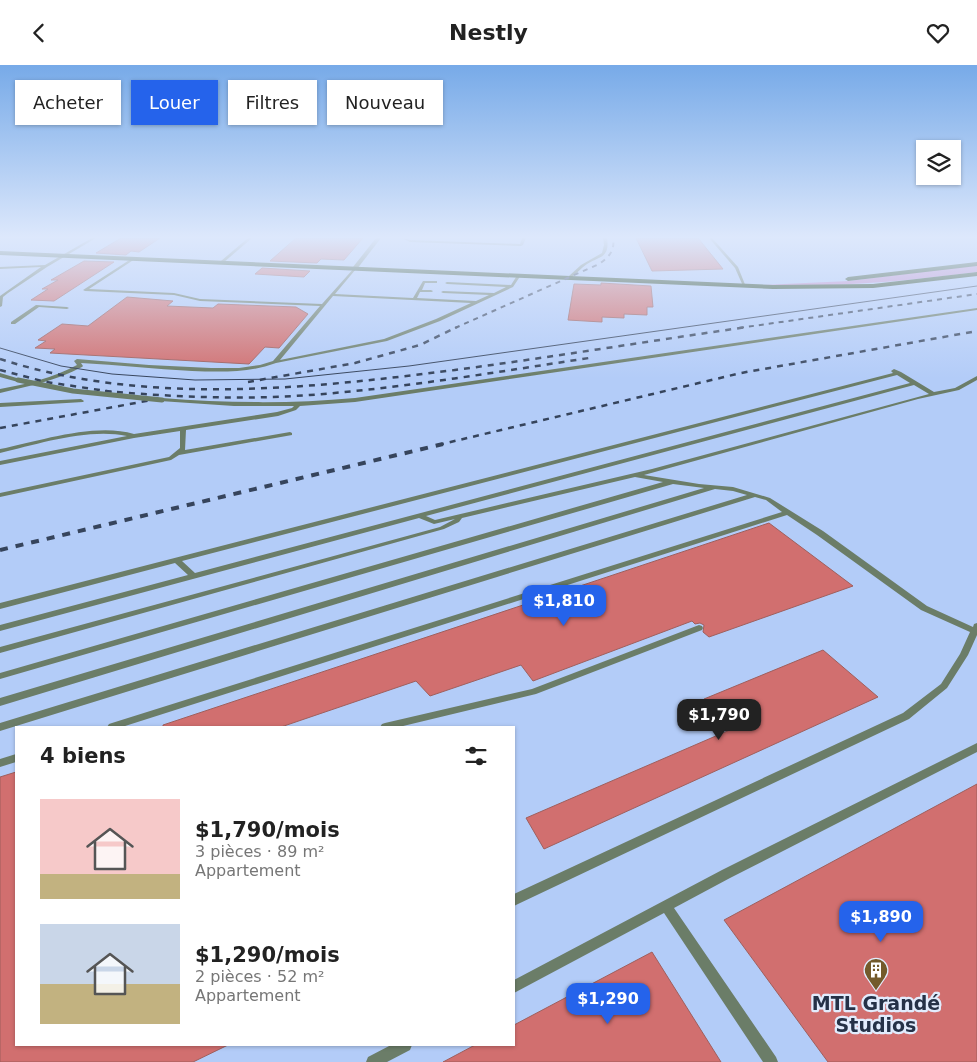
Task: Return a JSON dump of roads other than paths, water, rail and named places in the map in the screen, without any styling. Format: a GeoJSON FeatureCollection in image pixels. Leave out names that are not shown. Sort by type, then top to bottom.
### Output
{"type":"FeatureCollection","features":[{"type":"Feature","properties":{"kind":"main road"},"geometry":{"type":"LineString","coordinates":[[752,285],[807,288],[886,285]]}},
{"type":"Feature","properties":{"kind":"lane"},"geometry":{"type":"LineString","coordinates":[[0,307],[0,300],[7,292],[18,285]]}},
{"type":"Feature","properties":{"kind":"lane"},"geometry":{"type":"LineString","coordinates":[[93,285],[85,290],[174,294],[200,299],[324,305]]}},
{"type":"Feature","properties":{"kind":"lane"},"geometry":{"type":"LineString","coordinates":[[0,391],[39,382],[70,372],[80,366],[77,361],[234,371],[268,367],[275,362],[341,285]]}},
{"type":"Feature","properties":{"kind":"lane"},"geometry":{"type":"LineString","coordinates":[[414,299],[422,286]]}},
{"type":"Feature","properties":{"kind":"lane"},"geometry":{"type":"LineString","coordinates":[[422,286],[434,287],[422,286]]}},
{"type":"Feature","properties":{"kind":"lane"},"geometry":{"type":"LineString","coordinates":[[275,362],[385,340],[414,330],[512,286]]}},
{"type":"Feature","properties":{"kind":"lane"},"geometry":{"type":"LineString","coordinates":[[445,287],[512,286]]}},
{"type":"Feature","properties":{"kind":"lane"},"geometry":{"type":"LineString","coordinates":[[445,287],[504,290]]}},
{"type":"Feature","properties":{"kind":"lane"},"geometry":{"type":"LineString","coordinates":[[445,287],[496,294]]}},
{"type":"Feature","properties":{"kind":"lane"},"geometry":{"type":"LineString","coordinates":[[332,295],[478,302]]}},
{"type":"Feature","properties":{"kind":"lane"},"geometry":{"type":"LineString","coordinates":[[13,323],[38,306],[67,308]]}},
{"type":"Feature","properties":{"kind":"lane"},"geometry":{"type":"LineString","coordinates":[[0,375],[73,391],[162,400],[233,404],[337,402],[396,395],[977,309]]}},
{"type":"Feature","properties":{"kind":"lane"},"geometry":{"type":"LineString","coordinates":[[0,606],[895,371],[933,393]]}},
{"type":"Feature","properties":{"kind":"lane"},"geometry":{"type":"LineString","coordinates":[[418,515],[434,523],[564,493],[653,471],[933,393],[957,389],[977,378]]}},
{"type":"Feature","properties":{"kind":"lane"},"geometry":{"type":"LineString","coordinates":[[0,628],[915,383]]}},
{"type":"Feature","properties":{"kind":"lane"},"geometry":{"type":"LineString","coordinates":[[0,405],[81,401]]}},
{"type":"Feature","properties":{"kind":"lane"},"geometry":{"type":"LineString","coordinates":[[0,463],[134,436],[278,413],[294,409],[298,404]]}},
{"type":"Feature","properties":{"kind":"lane"},"geometry":{"type":"LineString","coordinates":[[180,453],[184,445],[183,428]]}},
{"type":"Feature","properties":{"kind":"lane"},"geometry":{"type":"LineString","coordinates":[[0,451],[92,433],[116,432],[134,436]]}},
{"type":"Feature","properties":{"kind":"lane"},"geometry":{"type":"LineString","coordinates":[[0,495],[168,459],[180,453],[290,434]]}},
{"type":"Feature","properties":{"kind":"lane"},"geometry":{"type":"LineString","coordinates":[[515,900],[906,716],[944,686],[964,655],[976,628],[924,608],[773,501],[733,489],[671,482],[633,475]]}},
{"type":"Feature","properties":{"kind":"lane"},"geometry":{"type":"LineString","coordinates":[[0,676],[671,482]]}},
{"type":"Feature","properties":{"kind":"lane"},"geometry":{"type":"LineString","coordinates":[[0,702],[713,487]]}},
{"type":"Feature","properties":{"kind":"lane"},"geometry":{"type":"LineString","coordinates":[[0,727],[755,495]]}},
{"type":"Feature","properties":{"kind":"lane"},"geometry":{"type":"LineString","coordinates":[[115,726],[788,512]]}},
{"type":"Feature","properties":{"kind":"lane"},"geometry":{"type":"LineString","coordinates":[[0,650],[442,528],[457,521],[461,516]]}},
{"type":"Feature","properties":{"kind":"lane"},"geometry":{"type":"LineString","coordinates":[[176,560],[193,576]]}},
{"type":"Feature","properties":{"kind":"lane"},"geometry":{"type":"LineString","coordinates":[[0,601],[13,602]]}},
{"type":"Feature","properties":{"kind":"lane"},"geometry":{"type":"LineString","coordinates":[[389,726],[533,692],[699,628]]}},
{"type":"Feature","properties":{"kind":"lane"},"geometry":{"type":"LineString","coordinates":[[515,986],[977,747]]}},
{"type":"Feature","properties":{"kind":"lane"},"geometry":{"type":"LineString","coordinates":[[0,763],[15,758]]}},
{"type":"Feature","properties":{"kind":"lane"},"geometry":{"type":"LineString","coordinates":[[667,907],[771,1062]]}},
{"type":"Feature","properties":{"kind":"lane"},"geometry":{"type":"LineString","coordinates":[[373,1062],[403,1046]]}},
{"type":"Feature","properties":{"kind":"tram line"},"geometry":{"type":"LineString","coordinates":[[0,348],[61,366],[112,374],[195,380],[285,379],[409,366],[977,286]]}},
{"type":"Feature","properties":{"kind":"railway"},"geometry":{"type":"LineString","coordinates":[[455,328],[553,285]]}},
{"type":"Feature","properties":{"kind":"railway"},"geometry":{"type":"LineString","coordinates":[[739,328],[977,294]]}},
{"type":"Feature","properties":{"kind":"railway"},"geometry":{"type":"LineString","coordinates":[[248,382],[355,363],[420,345],[457,327]]}},
{"type":"Feature","properties":{"kind":"railway"},"geometry":{"type":"LineString","coordinates":[[0,359],[55,374],[112,383],[169,388],[284,387],[341,383],[455,370],[747,327]]}},
{"type":"Feature","properties":{"kind":"railway"},"geometry":{"type":"LineString","coordinates":[[438,445],[741,373],[977,331]]}},
{"type":"Feature","properties":{"kind":"railway"},"geometry":{"type":"LineString","coordinates":[[108,391],[208,397],[310,395],[415,384],[589,358]]}},
{"type":"Feature","properties":{"kind":"railway"},"geometry":{"type":"LineString","coordinates":[[0,370],[46,382],[108,391]]}},
{"type":"Feature","properties":{"kind":"railway"},"geometry":{"type":"LineString","coordinates":[[108,391],[113,392]]}},
{"type":"Feature","properties":{"kind":"railway"},"geometry":{"type":"LineString","coordinates":[[0,428],[157,399]]}},
{"type":"Feature","properties":{"kind":"railway"},"geometry":{"type":"LineString","coordinates":[[0,550],[443,444]]}},
{"type":"Feature","properties":{"kind":"place","name":"MTL Grandé Studios"},"geometry":{"type":"Point","coordinates":[876,991]}}]}
